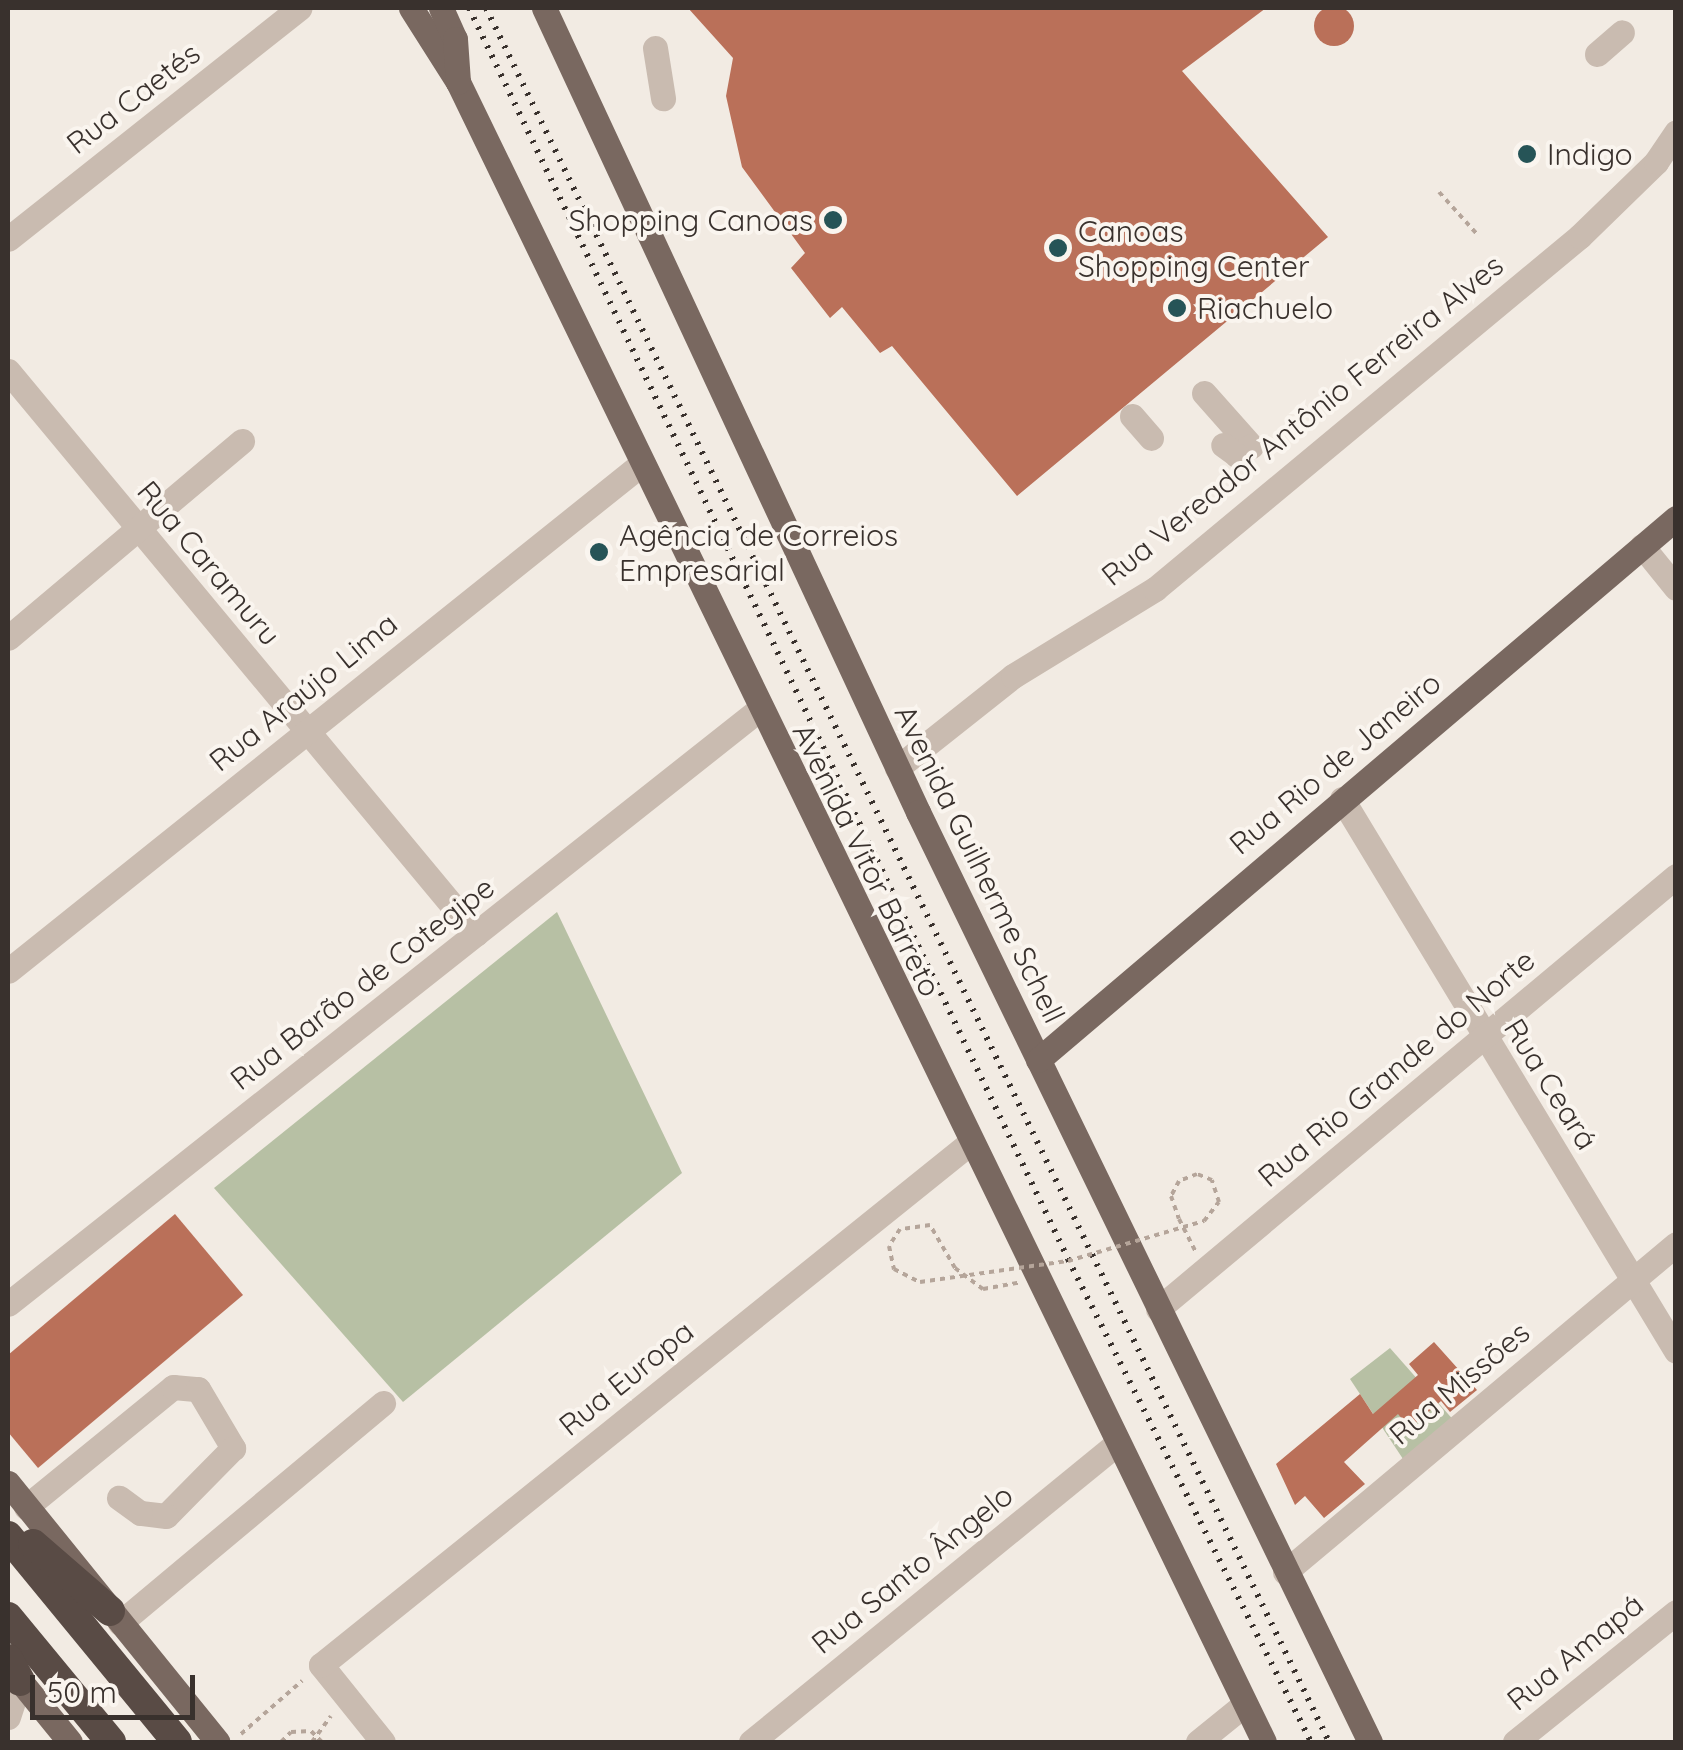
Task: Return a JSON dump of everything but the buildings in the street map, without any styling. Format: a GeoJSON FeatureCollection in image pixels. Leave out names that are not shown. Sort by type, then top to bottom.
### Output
{"type":"FeatureCollection","features":[{"type":"Feature","properties":{"kind":"highway"},"geometry":{"type":"LineString","coordinates":[[17,1514],[114,1617]]}},
{"type":"Feature","properties":{"kind":"highway"},"geometry":{"type":"LineString","coordinates":[[8,1536],[177,1742]]}},
{"type":"Feature","properties":{"kind":"highway"},"geometry":{"type":"LineString","coordinates":[[8,1617],[111,1742]]}},
{"type":"Feature","properties":{"kind":"main road","name":"Avenida Vitor Barreto"},"geometry":{"type":"LineString","coordinates":[[411,8],[458,82],[757,711],[1264,1742]]}},
{"type":"Feature","properties":{"kind":"main road"},"geometry":{"type":"LineString","coordinates":[[441,8],[456,39],[458,82]]}},
{"type":"Feature","properties":{"kind":"main road","name":"Avenida Guilherme Schell"},"geometry":{"type":"LineString","coordinates":[[544,8],[897,768],[1370,1742]]}},
{"type":"Feature","properties":{"kind":"main road","name":"Rua Rio de Janeiro"},"geometry":{"type":"LineString","coordinates":[[1038,1060],[1676,518]]}},
{"type":"Feature","properties":{"kind":"main road"},"geometry":{"type":"LineString","coordinates":[[8,1483],[17,1514]]}},
{"type":"Feature","properties":{"kind":"main road"},"geometry":{"type":"LineString","coordinates":[[114,1617],[218,1742]]}},
{"type":"Feature","properties":{"kind":"main road"},"geometry":{"type":"LineString","coordinates":[[12,1668],[70,1742]]}},
{"type":"Feature","properties":{"kind":"street","name":"Rua Caetés"},"geometry":{"type":"LineString","coordinates":[[8,239],[299,8]]}},
{"type":"Feature","properties":{"kind":"street"},"geometry":{"type":"LineString","coordinates":[[1597,54],[1622,32]]}},
{"type":"Feature","properties":{"kind":"street"},"geometry":{"type":"LineString","coordinates":[[655,48],[663,98]]}},
{"type":"Feature","properties":{"kind":"street","name":"Rua Vereador Antônio Ferreira Alves"},"geometry":{"type":"LineString","coordinates":[[897,768],[1013,676],[1156,590],[1580,236],[1656,162],[1676,132]]}},
{"type":"Feature","properties":{"kind":"street","name":"Rua Caramuru"},"geometry":{"type":"LineString","coordinates":[[8,371],[476,934]]}},
{"type":"Feature","properties":{"kind":"street"},"geometry":{"type":"LineString","coordinates":[[1204,392],[1250,446],[1237,455],[1223,444]]}},
{"type":"Feature","properties":{"kind":"street"},"geometry":{"type":"LineString","coordinates":[[1132,416],[1151,438]]}},
{"type":"Feature","properties":{"kind":"street"},"geometry":{"type":"LineString","coordinates":[[8,638],[242,441]]}},
{"type":"Feature","properties":{"kind":"street","name":"Rua Araújo Lima"},"geometry":{"type":"LineString","coordinates":[[8,971],[639,466]]}},
{"type":"Feature","properties":{"kind":"street"},"geometry":{"type":"LineString","coordinates":[[1642,546],[1676,588]]}},
{"type":"Feature","properties":{"kind":"street","name":"Rua Barão de Cotegipe"},"geometry":{"type":"LineString","coordinates":[[8,1304],[757,711]]}},
{"type":"Feature","properties":{"kind":"street","name":"Rua Ceará"},"geometry":{"type":"LineString","coordinates":[[1342,798],[1676,1351]]}},
{"type":"Feature","properties":{"kind":"street","name":"Rua Rio Grande do Norte"},"geometry":{"type":"LineString","coordinates":[[1158,1309],[1676,876]]}},
{"type":"Feature","properties":{"kind":"street","name":"Rua Europa"},"geometry":{"type":"LineString","coordinates":[[321,1665],[971,1142]]}},
{"type":"Feature","properties":{"kind":"street","name":"Rua Missões"},"geometry":{"type":"LineString","coordinates":[[1285,1572],[1676,1244]]}},
{"type":"Feature","properties":{"kind":"street"},"geometry":{"type":"LineString","coordinates":[[17,1514],[173,1386],[198,1389],[233,1448],[166,1516],[140,1513],[118,1498]]}},
{"type":"Feature","properties":{"kind":"street"},"geometry":{"type":"LineString","coordinates":[[114,1617],[383,1403]]}},
{"type":"Feature","properties":{"kind":"street","name":"Rua Santo Ângelo"},"geometry":{"type":"LineString","coordinates":[[750,1742],[1115,1445]]}},
{"type":"Feature","properties":{"kind":"street","name":"Rua Amapá"},"geometry":{"type":"LineString","coordinates":[[1515,1742],[1676,1612]]}},
{"type":"Feature","properties":{"kind":"street"},"geometry":{"type":"LineString","coordinates":[[321,1665],[383,1742]]}},
{"type":"Feature","properties":{"kind":"street"},"geometry":{"type":"LineString","coordinates":[[8,1717],[12,1668]]}},
{"type":"Feature","properties":{"kind":"street"},"geometry":{"type":"LineString","coordinates":[[1198,1742],[1244,1704]]}},
{"type":"Feature","properties":{"kind":"path"},"geometry":{"type":"LineString","coordinates":[[1439,192],[1476,233]]}},
{"type":"Feature","properties":{"kind":"path"},"geometry":{"type":"LineString","coordinates":[[1038,1280],[982,1288],[955,1268],[930,1225],[910,1224],[893,1236],[889,1256],[910,1281],[1068,1261],[1204,1221],[1219,1202],[1212,1180],[1197,1174],[1179,1181],[1171,1196],[1179,1219],[1204,1270]]}},
{"type":"Feature","properties":{"kind":"path"},"geometry":{"type":"LineString","coordinates":[[232,1742],[321,1665]]}},
{"type":"Feature","properties":{"kind":"path"},"geometry":{"type":"LineString","coordinates":[[312,1742],[346,1696]]}},
{"type":"Feature","properties":{"kind":"path"},"geometry":{"type":"LineString","coordinates":[[281,1742],[292,1732],[312,1731],[322,1742]]}},
{"type":"Feature","properties":{"kind":"green space"},"geometry":{"type":"Polygon","coordinates":[[[557,912],[682,1173],[403,1402],[214,1188],[557,912]]]}},
{"type":"Feature","properties":{"kind":"green space"},"geometry":{"type":"Polygon","coordinates":[[[1390,1348],[1456,1423],[1407,1465],[1350,1379],[1390,1348]]]}},
{"type":"Feature","properties":{"kind":"railway"},"geometry":{"type":"LineString","coordinates":[[469,8],[1068,1259],[1311,1742]]}},
{"type":"Feature","properties":{"kind":"railway"},"geometry":{"type":"LineString","coordinates":[[486,8],[1329,1742]]}},
{"type":"Feature","properties":{"kind":"place","name":"Indigo"},"geometry":{"type":"Point","coordinates":[1527,154]}},
{"type":"Feature","properties":{"kind":"place","name":"Shopping Canoas"},"geometry":{"type":"Point","coordinates":[833,220]}},
{"type":"Feature","properties":{"kind":"place","name":"Canoas Shopping Center"},"geometry":{"type":"Point","coordinates":[1058,248]}},
{"type":"Feature","properties":{"kind":"place","name":"Riachuelo"},"geometry":{"type":"Point","coordinates":[1177,308]}},
{"type":"Feature","properties":{"kind":"place","name":"Agência de Correios Empresarial"},"geometry":{"type":"Point","coordinates":[599,552]}}]}
